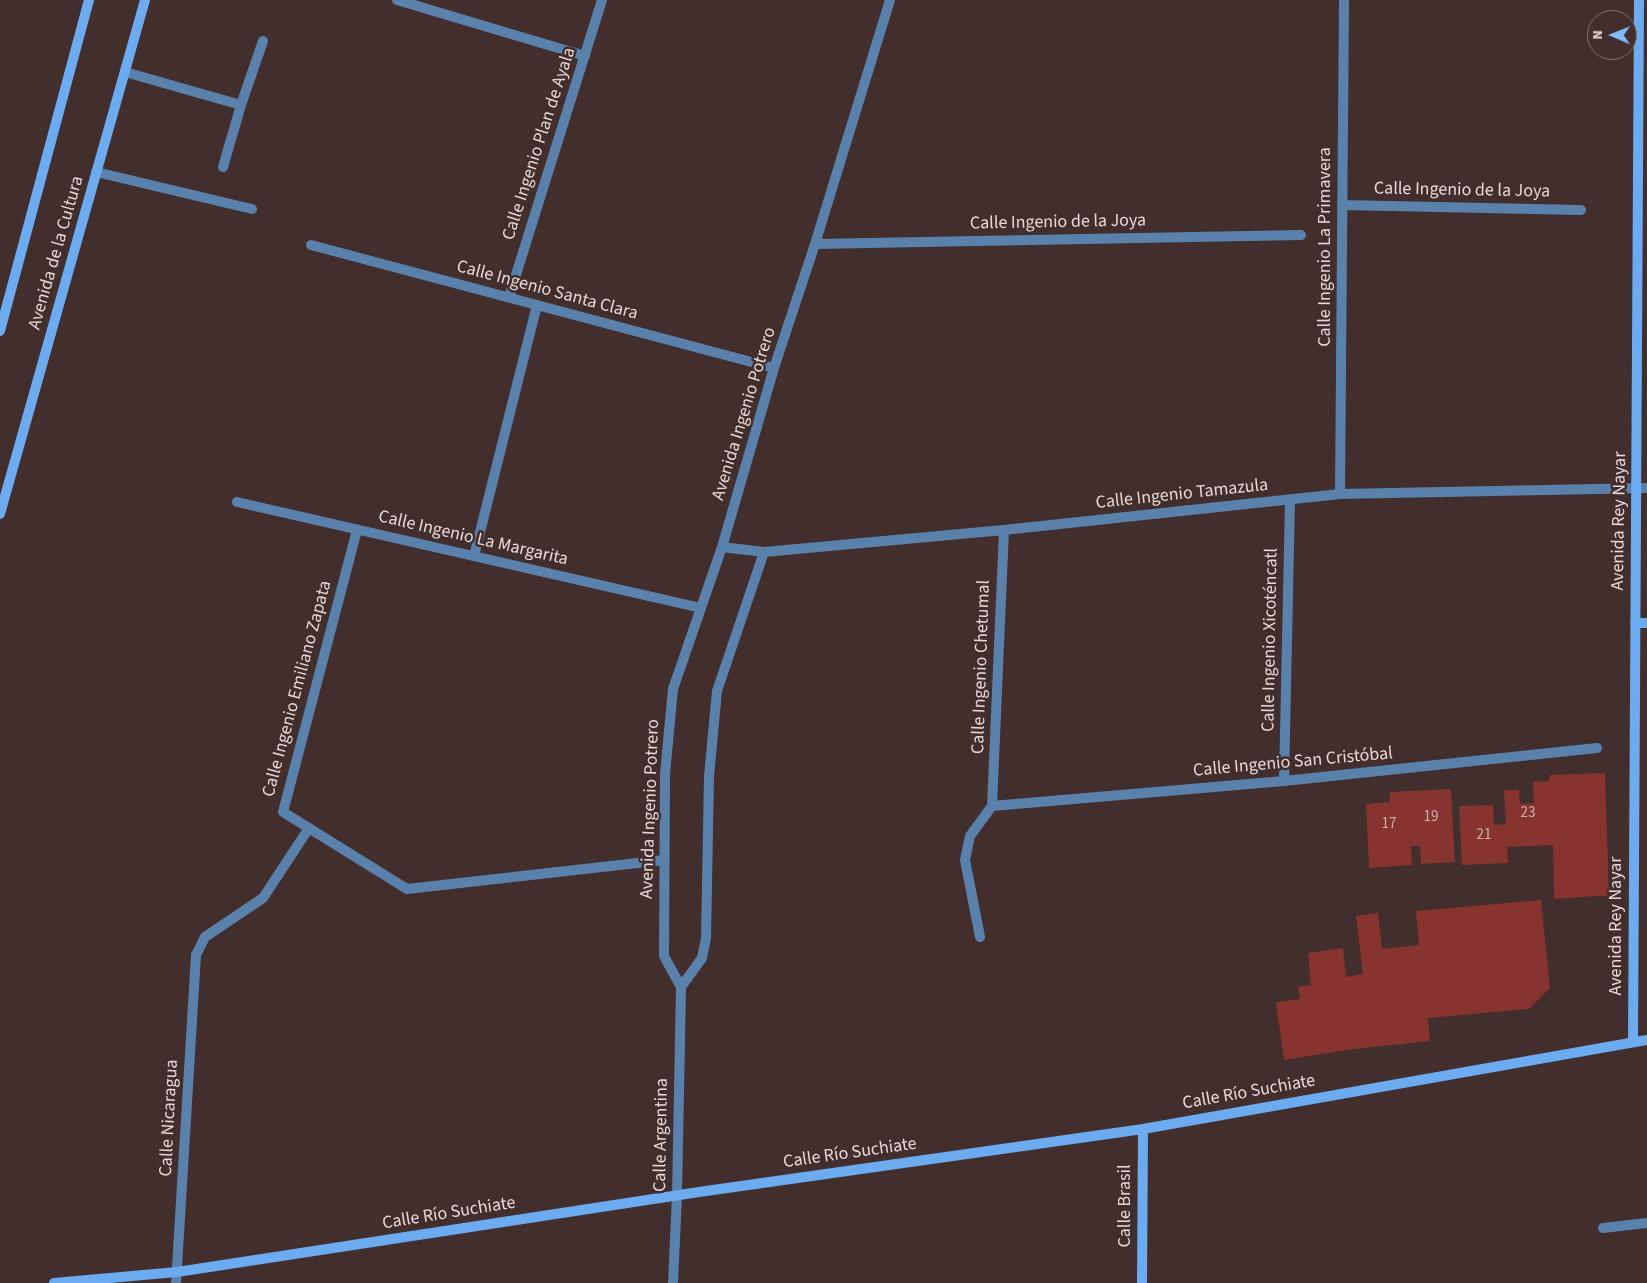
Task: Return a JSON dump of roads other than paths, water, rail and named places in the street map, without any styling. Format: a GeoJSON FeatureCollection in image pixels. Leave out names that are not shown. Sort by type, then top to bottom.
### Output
{"type":"FeatureCollection","features":[{"type":"Feature","properties":{"kind":"main road","name":"Avenida de la Cultura"},"geometry":{"type":"LineString","coordinates":[[0,331],[89,0]]}},
{"type":"Feature","properties":{"kind":"main road","name":"Avenida de la Cultura"},"geometry":{"type":"LineString","coordinates":[[0,514],[145,0]]}},
{"type":"Feature","properties":{"kind":"main road","name":"Avenida Rey Nayar"},"geometry":{"type":"LineString","coordinates":[[1633,1042],[1635,623],[1642,489],[1639,0]]}},
{"type":"Feature","properties":{"kind":"main road"},"geometry":{"type":"LineString","coordinates":[[1635,623],[1647,623]]}},
{"type":"Feature","properties":{"kind":"main road","name":"Calle Río Suchiate"},"geometry":{"type":"LineString","coordinates":[[54,1283],[177,1272],[1143,1128],[1647,1040]]}},
{"type":"Feature","properties":{"kind":"main road","name":"Calle Brasil"},"geometry":{"type":"LineString","coordinates":[[1142,1283],[1143,1128]]}},
{"type":"Feature","properties":{"kind":"street"},"geometry":{"type":"LineString","coordinates":[[397,0],[585,56]]}},
{"type":"Feature","properties":{"kind":"street","name":"Calle Ingenio Plan de Ayala"},"geometry":{"type":"LineString","coordinates":[[509,297],[602,0]]}},
{"type":"Feature","properties":{"kind":"street","name":"Avenida Ingenio Potrero"},"geometry":{"type":"LineString","coordinates":[[681,987],[664,956],[665,774],[673,689],[722,548],[774,368],[815,244],[890,0]]}},
{"type":"Feature","properties":{"kind":"street","name":"Calle Ingenio La Primavera"},"geometry":{"type":"LineString","coordinates":[[1340,494],[1344,0]]}},
{"type":"Feature","properties":{"kind":"street"},"geometry":{"type":"LineString","coordinates":[[223,167],[241,105],[263,41]]}},
{"type":"Feature","properties":{"kind":"street"},"geometry":{"type":"LineString","coordinates":[[125,72],[241,105]]}},
{"type":"Feature","properties":{"kind":"street"},"geometry":{"type":"LineString","coordinates":[[96,172],[252,209]]}},
{"type":"Feature","properties":{"kind":"street","name":"Calle Ingenio de la Joya"},"geometry":{"type":"LineString","coordinates":[[1342,205],[1582,210]]}},
{"type":"Feature","properties":{"kind":"street","name":"Calle Ingenio de la Joya"},"geometry":{"type":"LineString","coordinates":[[815,244],[1301,235]]}},
{"type":"Feature","properties":{"kind":"street","name":"Calle Ingenio Santa Clara"},"geometry":{"type":"LineString","coordinates":[[311,245],[774,368]]}},
{"type":"Feature","properties":{"kind":"street"},"geometry":{"type":"LineString","coordinates":[[474,556],[537,305]]}},
{"type":"Feature","properties":{"kind":"street","name":"Calle Ingenio Tamazula"},"geometry":{"type":"LineString","coordinates":[[722,548],[764,552],[1004,530],[1340,494],[1642,489]]}},
{"type":"Feature","properties":{"kind":"street","name":"Calle Ingenio Xicoténcatl"},"geometry":{"type":"LineString","coordinates":[[1284,781],[1290,500]]}},
{"type":"Feature","properties":{"kind":"street","name":"Calle Ingenio La Margarita"},"geometry":{"type":"LineString","coordinates":[[237,502],[701,608]]}},
{"type":"Feature","properties":{"kind":"street","name":"Calle Ingenio Emiliano Zapata"},"geometry":{"type":"LineString","coordinates":[[357,530],[282,812],[407,889],[664,860]]}},
{"type":"Feature","properties":{"kind":"street","name":"Calle Ingenio Chetumal"},"geometry":{"type":"LineString","coordinates":[[992,806],[1004,530]]}},
{"type":"Feature","properties":{"kind":"street"},"geometry":{"type":"LineString","coordinates":[[681,987],[702,958],[706,938],[708,776],[717,691],[764,552]]}},
{"type":"Feature","properties":{"kind":"street","name":"Calle Ingenio San Cristóbal"},"geometry":{"type":"LineString","coordinates":[[992,806],[1284,781],[1597,748]]}},
{"type":"Feature","properties":{"kind":"street"},"geometry":{"type":"LineString","coordinates":[[980,937],[965,860],[970,836],[992,806]]}},
{"type":"Feature","properties":{"kind":"street","name":"Calle Nicaragua"},"geometry":{"type":"LineString","coordinates":[[176,1283],[196,956],[205,937],[263,898],[309,828]]}},
{"type":"Feature","properties":{"kind":"street","name":"Calle Argentina"},"geometry":{"type":"LineString","coordinates":[[673,1283],[677,1196],[681,987]]}},
{"type":"Feature","properties":{"kind":"street"},"geometry":{"type":"LineString","coordinates":[[1603,1228],[1647,1224]]}}]}
